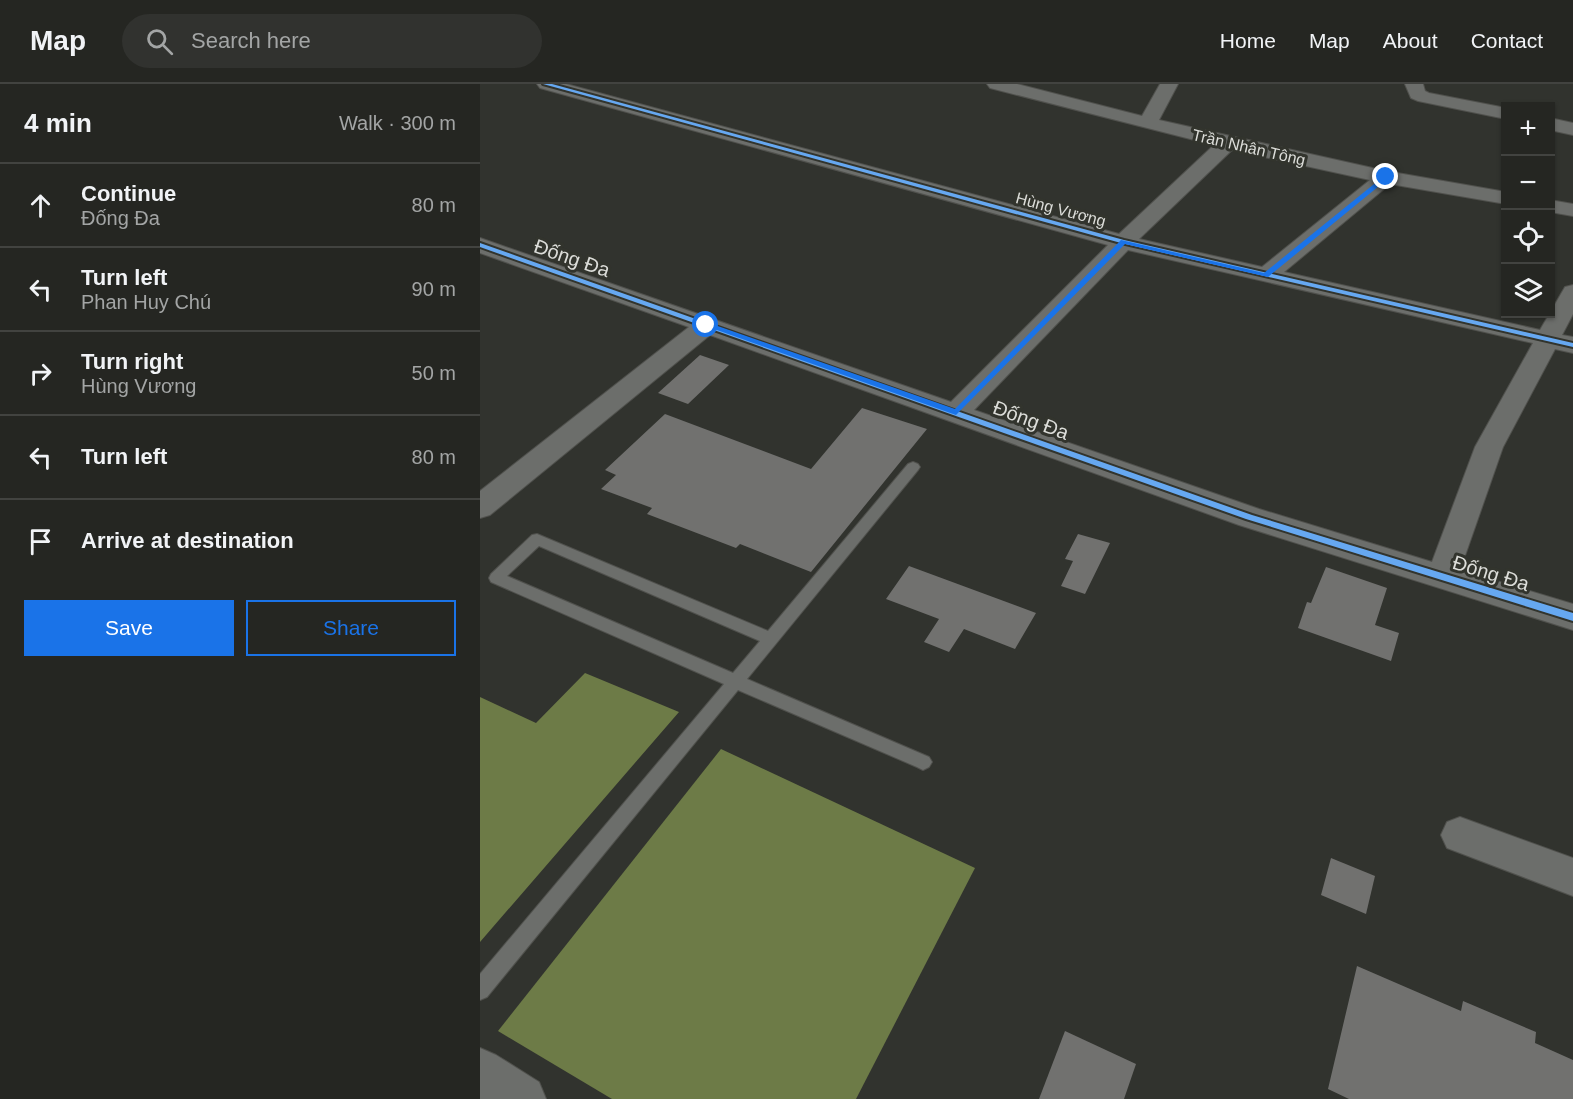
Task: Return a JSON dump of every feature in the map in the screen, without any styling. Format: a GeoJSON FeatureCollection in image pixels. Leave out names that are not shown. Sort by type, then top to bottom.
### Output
{"type":"FeatureCollection","features":[{"type":"Feature","properties":{"kind":"street","name":"Hùng Vương"},"geometry":{"type":"LineString","coordinates":[[546,84],[1123,242],[1560,342]]}},
{"type":"Feature","properties":{"kind":"street","name":"Trần Nhân Tông"},"geometry":{"type":"LineString","coordinates":[[996,84],[1228,143],[1386,177],[1501,197]]}},
{"type":"Feature","properties":{"kind":"street"},"geometry":{"type":"LineString","coordinates":[[1148,122],[1169,84]]}},
{"type":"Feature","properties":{"kind":"street"},"geometry":{"type":"LineString","coordinates":[[1414,84],[1417,94],[1424,97],[1501,113]]}},
{"type":"Feature","properties":{"kind":"street"},"geometry":{"type":"LineString","coordinates":[[1555,125],[1573,129]]}},
{"type":"Feature","properties":{"kind":"street"},"geometry":{"type":"LineString","coordinates":[[956,412],[1123,242],[1228,143]]}},
{"type":"Feature","properties":{"kind":"street"},"geometry":{"type":"LineString","coordinates":[[1266,275],[1386,177]]}},
{"type":"Feature","properties":{"kind":"street"},"geometry":{"type":"LineString","coordinates":[[1555,207],[1573,210]]}},
{"type":"Feature","properties":{"kind":"street","name":"Đống Đa"},"geometry":{"type":"LineString","coordinates":[[480,245],[1282,528],[1573,617]]}},
{"type":"Feature","properties":{"kind":"street"},"geometry":{"type":"LineString","coordinates":[[1442,577],[1489,447],[1560,342],[1573,292]]}},
{"type":"Feature","properties":{"kind":"street"},"geometry":{"type":"LineString","coordinates":[[481,505],[706,325]]}},
{"type":"Feature","properties":{"kind":"street"},"geometry":{"type":"LineString","coordinates":[[1460,835],[1573,877]]}},
{"type":"Feature","properties":{"kind":"street"},"geometry":{"type":"LineString","coordinates":[[480,1071],[522,1099]]}},
{"type":"Feature","properties":{"kind":"lane"},"geometry":{"type":"LineString","coordinates":[[480,990],[913,467]]}},
{"type":"Feature","properties":{"kind":"lane"},"geometry":{"type":"LineString","coordinates":[[771,639],[537,539],[496,578],[735,683],[923,762]]}},
{"type":"Feature","properties":{"kind":"shaded area"},"geometry":{"type":"Polygon","coordinates":[[[585,673],[679,712],[480,942],[480,697],[536,723],[585,673]]]}},
{"type":"Feature","properties":{"kind":"shaded area"},"geometry":{"type":"Polygon","coordinates":[[[721,749],[975,868],[856,1099],[612,1099],[498,1031],[721,749]]]}},
{"type":"Feature","properties":{"kind":"building"},"geometry":{"type":"Polygon","coordinates":[[[700,355],[729,365],[688,404],[658,393],[700,355]]]}},
{"type":"Feature","properties":{"kind":"building"},"geometry":{"type":"Polygon","coordinates":[[[862,408],[927,429],[811,572],[740,544],[736,548],[647,514],[652,508],[601,489],[616,475],[605,470],[665,414],[811,469],[862,408]]]}},
{"type":"Feature","properties":{"kind":"building"},"geometry":{"type":"Polygon","coordinates":[[[1078,534],[1110,543],[1085,594],[1061,586],[1073,561],[1065,559],[1078,534]]]}},
{"type":"Feature","properties":{"kind":"building"},"geometry":{"type":"Polygon","coordinates":[[[909,566],[1036,613],[1015,649],[964,629],[949,652],[924,642],[939,619],[886,599],[909,566]]]}},
{"type":"Feature","properties":{"kind":"building"},"geometry":{"type":"Polygon","coordinates":[[[1326,567],[1387,588],[1375,625],[1399,633],[1391,661],[1298,628],[1307,602],[1311,603],[1326,567]]]}},
{"type":"Feature","properties":{"kind":"building"},"geometry":{"type":"Polygon","coordinates":[[[1331,858],[1375,876],[1366,914],[1321,895],[1331,858]]]}},
{"type":"Feature","properties":{"kind":"building"},"geometry":{"type":"Polygon","coordinates":[[[1357,966],[1461,1011],[1463,1001],[1536,1032],[1535,1043],[1573,1060],[1573,1099],[1349,1099],[1328,1089],[1357,966]]]}},
{"type":"Feature","properties":{"kind":"building"},"geometry":{"type":"Polygon","coordinates":[[[1065,1031],[1136,1064],[1124,1099],[1039,1099],[1065,1031]]]}},
{"type":"Feature","properties":{"kind":"cycle path"},"geometry":{"type":"LineString","coordinates":[[546,84],[1123,242],[1573,345]]}},
{"type":"Feature","properties":{"kind":"cycle path"},"geometry":{"type":"LineString","coordinates":[[480,245],[1249,517],[1573,617]]}},
{"type":"Feature","properties":{"kind":"route"},"geometry":{"type":"LineString","coordinates":[[706,325],[956,412],[1123,242],[1266,275],[1386,177]]}}]}
